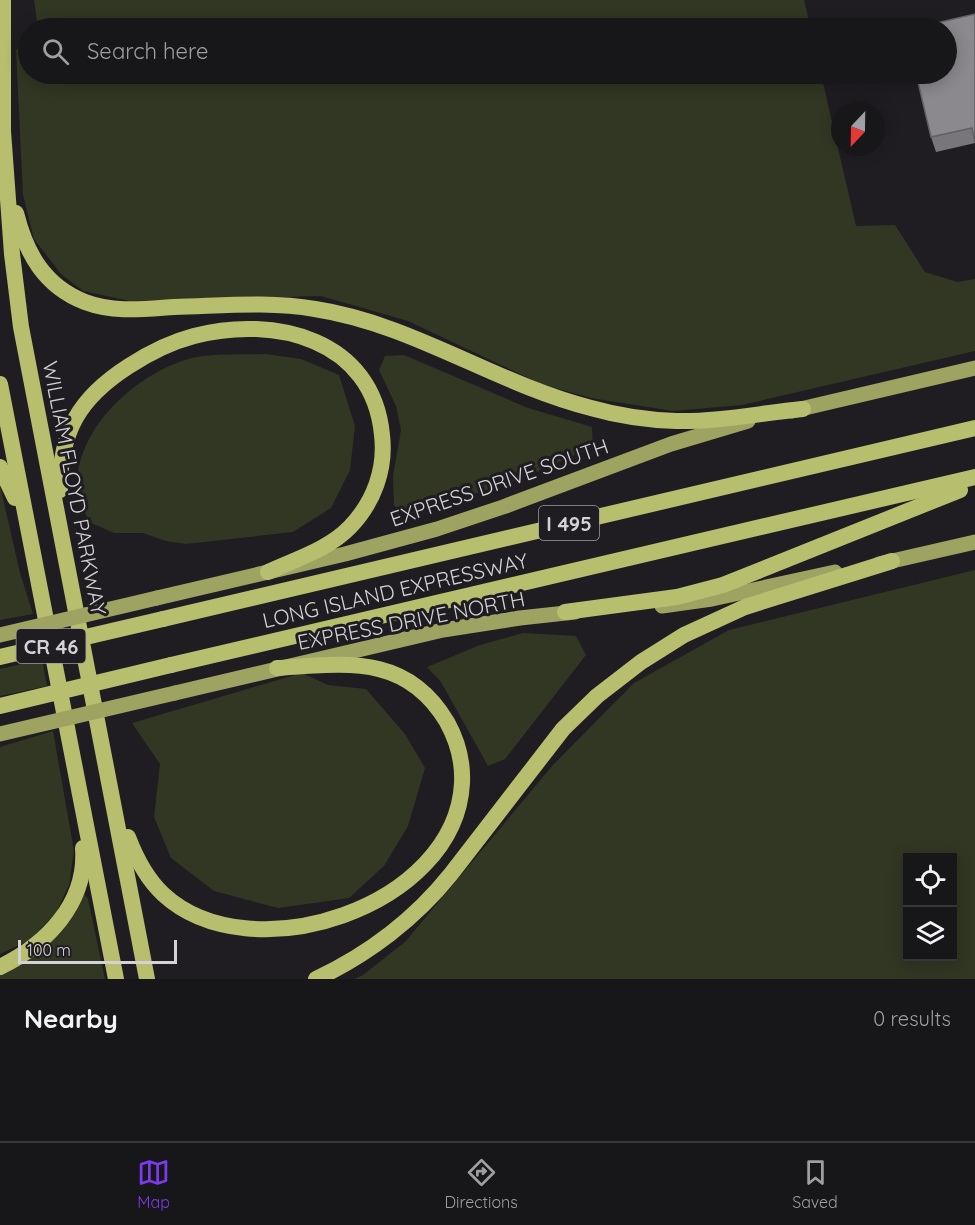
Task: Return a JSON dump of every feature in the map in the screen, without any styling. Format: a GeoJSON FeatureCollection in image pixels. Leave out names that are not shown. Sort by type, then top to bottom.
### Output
{"type":"FeatureCollection","features":[{"type":"Feature","properties":{"kind":"highway","name":"WILLIAM FLOYD PARKWAY"},"geometry":{"type":"LineString","coordinates":[[3,0],[5,173],[21,327],[147,979]]}},
{"type":"Feature","properties":{"kind":"highway"},"geometry":{"type":"LineString","coordinates":[[5,173],[22,236],[38,268],[63,291],[95,305],[131,309],[248,304],[282,305],[335,312],[404,333],[557,398],[624,415],[693,421],[803,409]]}},
{"type":"Feature","properties":{"kind":"highway"},"geometry":{"type":"LineString","coordinates":[[59,525],[60,464],[65,441],[72,423],[87,402],[110,380],[150,354],[192,336],[239,329],[298,334],[324,345],[356,370],[372,396],[380,418],[383,455],[373,494],[350,528],[327,545],[268,572]]}},
{"type":"Feature","properties":{"kind":"highway","name":"CR 46"},"geometry":{"type":"LineString","coordinates":[[0,384],[116,979]]}},
{"type":"Feature","properties":{"kind":"highway","name":"LONG ISLAND EXPRESSWAY"},"geometry":{"type":"LineString","coordinates":[[0,657],[975,428]]}},
{"type":"Feature","properties":{"kind":"highway"},"geometry":{"type":"LineString","coordinates":[[0,467],[8,480],[30,535]]}},
{"type":"Feature","properties":{"kind":"highway","name":"LONG ISLAND EXPRESSWAY"},"geometry":{"type":"LineString","coordinates":[[0,706],[975,477]]}},
{"type":"Feature","properties":{"kind":"highway"},"geometry":{"type":"LineString","coordinates":[[565,612],[676,597],[723,585],[975,484]]}},
{"type":"Feature","properties":{"kind":"highway"},"geometry":{"type":"LineString","coordinates":[[316,979],[380,941],[431,897],[563,729],[626,672],[684,634],[729,613],[892,561]]}},
{"type":"Feature","properties":{"kind":"highway"},"geometry":{"type":"LineString","coordinates":[[111,793],[135,855],[147,876],[163,895],[196,916],[236,926],[266,928],[313,924],[356,910],[399,886],[439,847],[452,826],[456,814],[461,790],[461,772],[459,751],[449,726],[436,706],[417,688],[407,680],[383,670],[357,664],[277,668]]}},
{"type":"Feature","properties":{"kind":"highway"},"geometry":{"type":"LineString","coordinates":[[0,967],[43,939],[61,920],[74,900],[84,867],[80,795]]}},
{"type":"Feature","properties":{"kind":"main road","name":"EXPRESS DRIVE SOUTH"},"geometry":{"type":"LineString","coordinates":[[0,635],[345,554],[437,529],[503,507],[671,444],[742,423],[975,368]]}},
{"type":"Feature","properties":{"kind":"main road","name":"EXPRESS DRIVE NORTH"},"geometry":{"type":"LineString","coordinates":[[0,734],[443,630],[565,612],[684,604],[975,542]]}},
{"type":"Feature","properties":{"kind":"green space"},"geometry":{"type":"Polygon","coordinates":[[[34,0],[804,0],[808,18],[37,18],[34,0]]]}},
{"type":"Feature","properties":{"kind":"green space"},"geometry":{"type":"Polygon","coordinates":[[[18,48],[18,84],[823,84],[831,117],[831,156],[840,156],[856,226],[895,225],[925,272],[957,282],[975,279],[975,351],[742,405],[673,411],[591,398],[541,384],[408,321],[321,296],[130,301],[83,291],[61,274],[34,239],[23,195],[16,50],[18,48]]]}},
{"type":"Feature","properties":{"kind":"green space"},"geometry":{"type":"Polygon","coordinates":[[[266,354],[301,359],[339,375],[355,426],[350,470],[331,508],[293,532],[186,544],[166,541],[143,533],[114,533],[89,522],[77,491],[79,465],[87,444],[114,405],[151,376],[192,358],[266,354]]]}},
{"type":"Feature","properties":{"kind":"green space"},"geometry":{"type":"Polygon","coordinates":[[[404,355],[528,408],[592,427],[593,447],[525,477],[413,514],[394,506],[393,476],[401,430],[396,406],[379,370],[385,356],[404,355]]]}},
{"type":"Feature","properties":{"kind":"green space"},"geometry":{"type":"Polygon","coordinates":[[[0,485],[20,573],[33,614],[0,620],[0,485]]]}},
{"type":"Feature","properties":{"kind":"green space"},"geometry":{"type":"Polygon","coordinates":[[[975,570],[975,979],[354,979],[363,975],[405,942],[553,765],[634,683],[729,630],[975,570]]]}},
{"type":"Feature","properties":{"kind":"green space"},"geometry":{"type":"Polygon","coordinates":[[[523,633],[576,636],[586,655],[505,759],[488,766],[441,682],[427,667],[480,645],[523,633]]]}},
{"type":"Feature","properties":{"kind":"green space"},"geometry":{"type":"Polygon","coordinates":[[[42,659],[47,686],[0,696],[0,669],[42,659]]]}},
{"type":"Feature","properties":{"kind":"green space"},"geometry":{"type":"Polygon","coordinates":[[[302,673],[328,685],[366,689],[405,734],[425,768],[408,826],[384,866],[349,898],[278,908],[214,891],[171,858],[154,817],[160,764],[132,723],[302,673]]]}},
{"type":"Feature","properties":{"kind":"green space"},"geometry":{"type":"Polygon","coordinates":[[[53,731],[74,851],[69,885],[56,913],[30,940],[0,954],[0,747],[53,731]]]}},
{"type":"Feature","properties":{"kind":"green space"},"geometry":{"type":"Polygon","coordinates":[[[83,892],[88,899],[105,979],[0,979],[0,971],[83,892]]]}},
{"type":"Feature","properties":{"kind":"building"},"geometry":{"type":"Polygon","coordinates":[[[975,14],[975,142],[972,128],[931,137],[918,84],[957,84],[957,18],[975,14]]]}}]}
